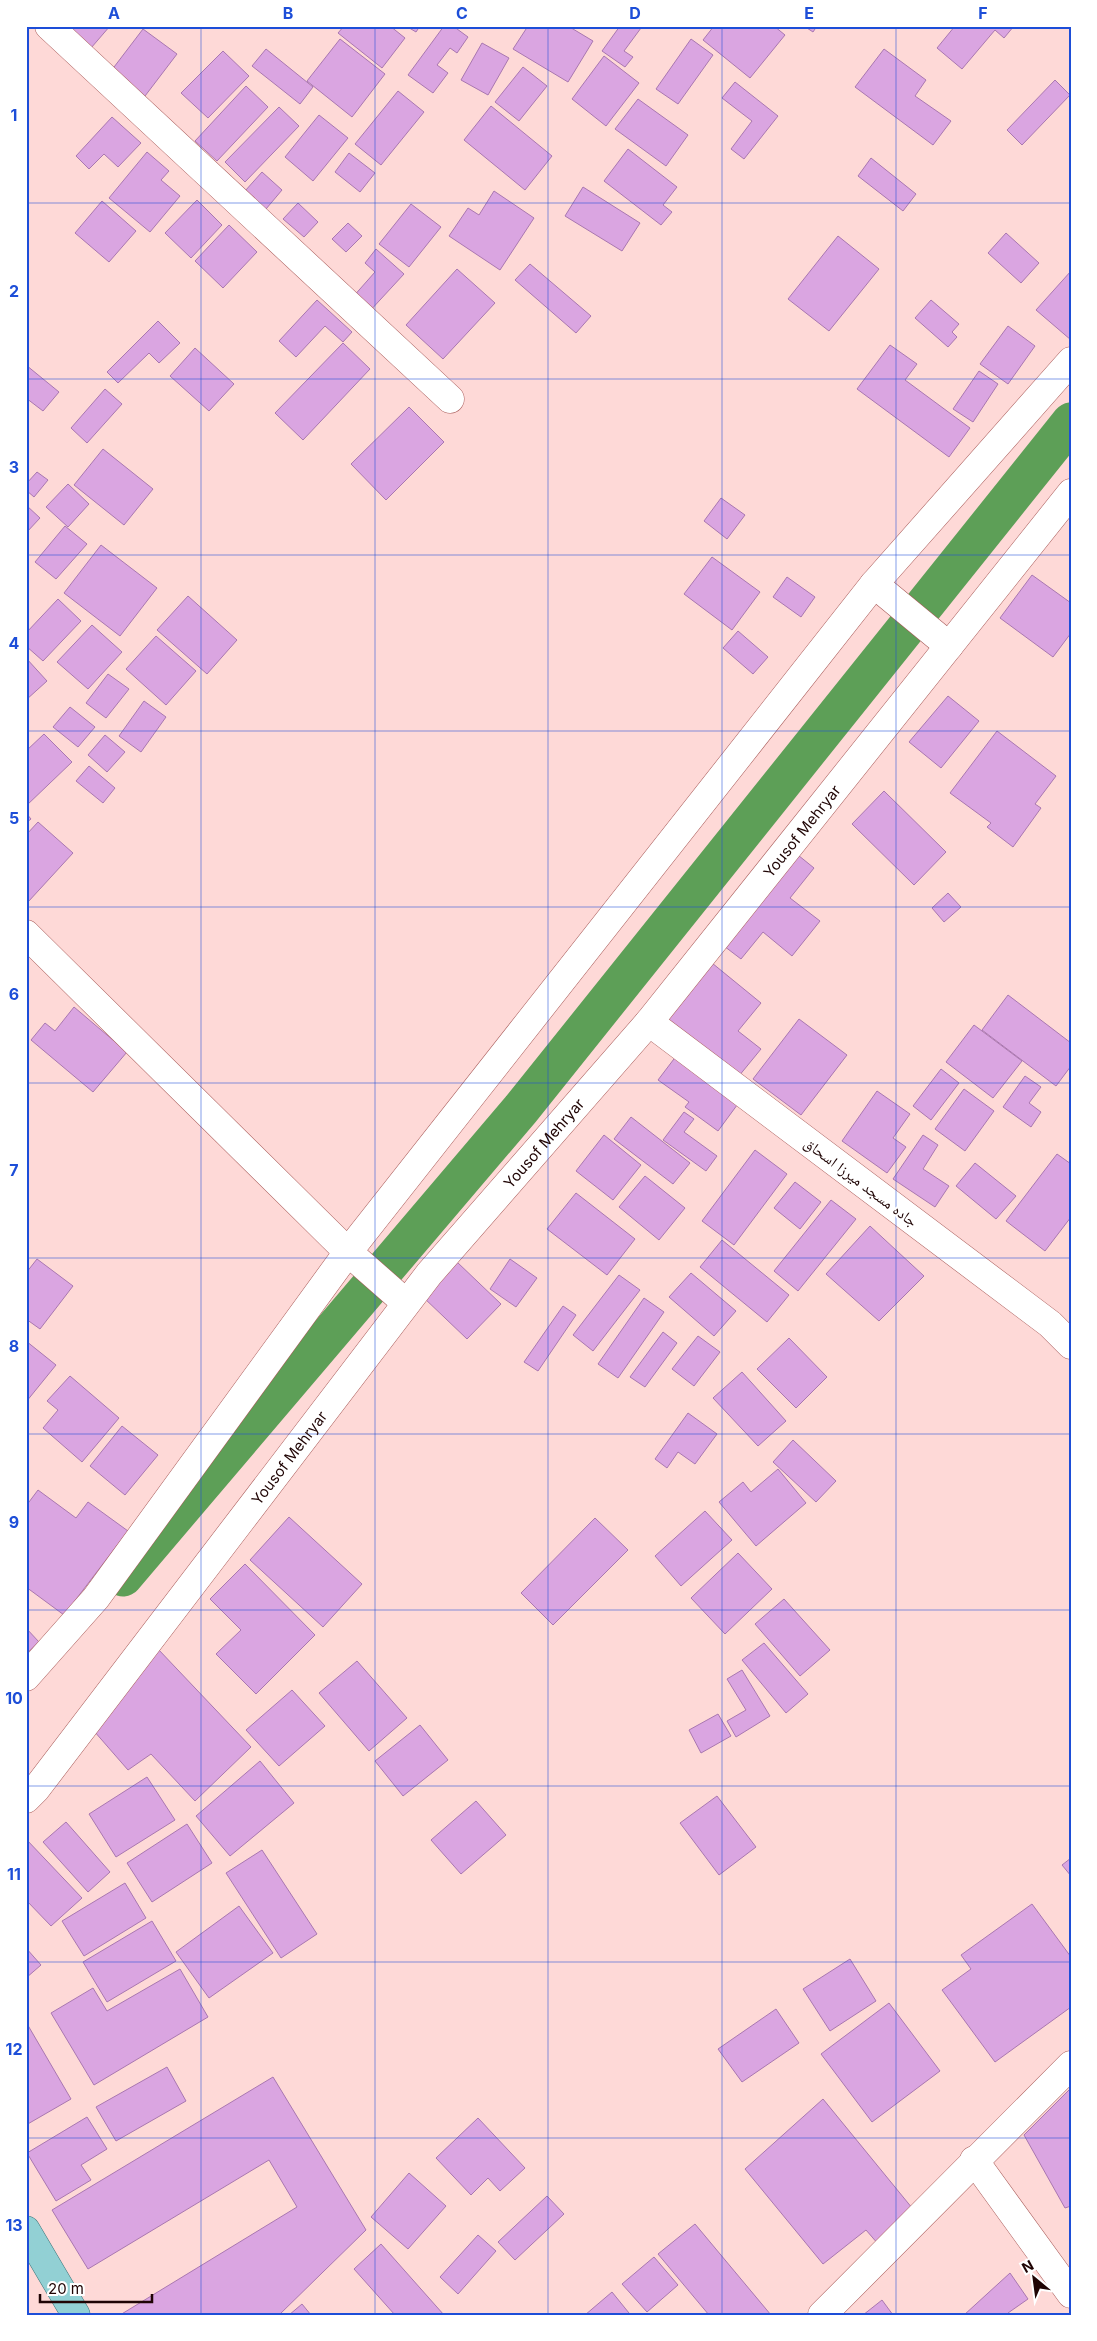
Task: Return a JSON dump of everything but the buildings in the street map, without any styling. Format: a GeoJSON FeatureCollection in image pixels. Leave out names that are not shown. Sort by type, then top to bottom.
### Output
{"type":"FeatureCollection","features":[{"type":"Feature","properties":{"kind":"main road"},"geometry":{"type":"LineString","coordinates":[[26,2230],[76,2315]]}},
{"type":"Feature","properties":{"kind":"street"},"geometry":{"type":"LineString","coordinates":[[49,26],[450,399]]}},
{"type":"Feature","properties":{"kind":"street"},"geometry":{"type":"LineString","coordinates":[[26,1677],[96,1598],[353,1256],[874,584],[1071,361]]}},
{"type":"Feature","properties":{"kind":"street","name":"Yousof Mehryar"},"geometry":{"type":"LineString","coordinates":[[26,1799],[36,1789],[401,1298],[429,1274],[649,1022],[1071,493]]}},
{"type":"Feature","properties":{"kind":"street"},"geometry":{"type":"LineString","coordinates":[[874,584],[949,646]]}},
{"type":"Feature","properties":{"kind":"street"},"geometry":{"type":"LineString","coordinates":[[26,934],[353,1256],[401,1298]]}},
{"type":"Feature","properties":{"kind":"street","name":"جاده مسجد ميرزا اسحاق"},"geometry":{"type":"LineString","coordinates":[[649,1022],[1061,1319],[1071,1345]]}},
{"type":"Feature","properties":{"kind":"street"},"geometry":{"type":"LineString","coordinates":[[822,2315],[974,2160],[1071,2065]]}},
{"type":"Feature","properties":{"kind":"street"},"geometry":{"type":"LineString","coordinates":[[974,2160],[1071,2294]]}},
{"type":"Feature","properties":{"kind":"waterway"},"geometry":{"type":"LineString","coordinates":[[123,1577],[521,1109],[1071,422]]}}]}
